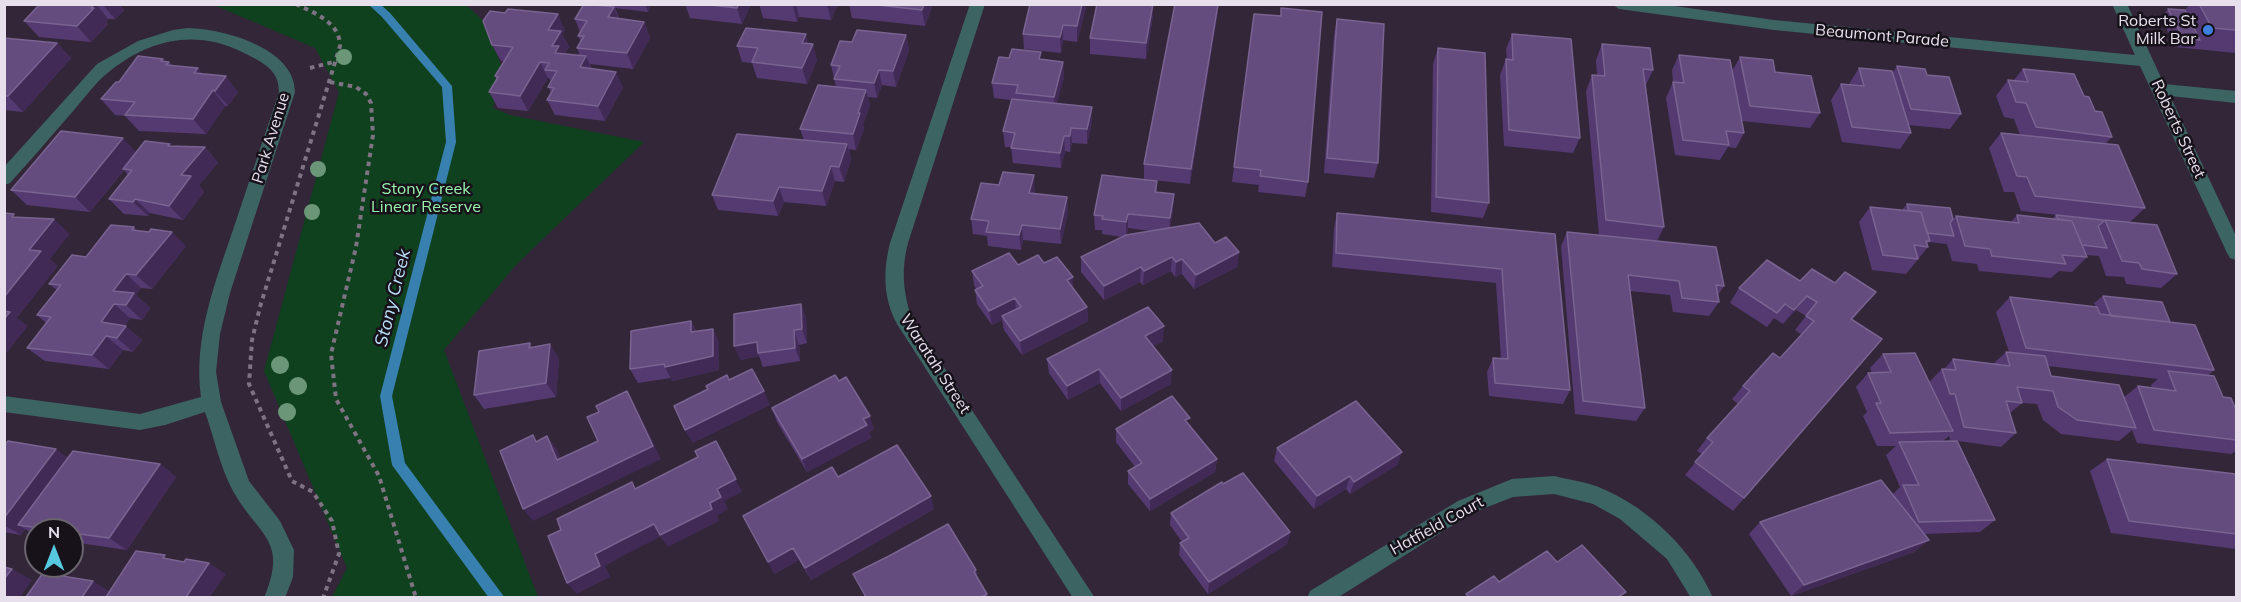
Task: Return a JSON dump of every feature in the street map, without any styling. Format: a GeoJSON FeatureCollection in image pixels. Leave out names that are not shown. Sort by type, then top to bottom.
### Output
{"type":"FeatureCollection","features":[{"type":"Feature","properties":{"kind":"street","name":"Waratah Street"},"geometry":{"type":"LineString","coordinates":[[978,4],[899,243],[892,270],[893,290],[903,319],[1085,597]]}},
{"type":"Feature","properties":{"kind":"street","name":"Beaumont Parade"},"geometry":{"type":"LineString","coordinates":[[1619,4],[1774,25],[2146,61]]}},
{"type":"Feature","properties":{"kind":"street","name":"Roberts Street"},"geometry":{"type":"LineString","coordinates":[[2120,4],[2236,253]]}},
{"type":"Feature","properties":{"kind":"street","name":"Park Avenue"},"geometry":{"type":"LineString","coordinates":[[4,179],[103,68],[134,48],[152,41],[184,34],[218,36],[271,60],[280,66],[286,75],[286,92],[221,293],[211,334],[207,372],[211,402],[241,486],[273,528],[284,550],[283,577],[274,597]]}},
{"type":"Feature","properties":{"kind":"street"},"geometry":{"type":"LineString","coordinates":[[2160,89],[2236,97]]}},
{"type":"Feature","properties":{"kind":"street"},"geometry":{"type":"LineString","coordinates":[[4,404],[140,422],[165,417],[211,402]]}},
{"type":"Feature","properties":{"kind":"street","name":"Hatfield Court"},"geometry":{"type":"LineString","coordinates":[[1317,597],[1465,507],[1512,488],[1554,485],[1598,496],[1627,513],[1674,552],[1702,597]]}},
{"type":"Feature","properties":{"kind":"path"},"geometry":{"type":"LineString","coordinates":[[296,4],[322,18],[336,30],[340,42],[337,61],[260,307],[252,340],[249,384],[292,482],[313,492],[332,521],[339,554],[323,597]]}},
{"type":"Feature","properties":{"kind":"path"},"geometry":{"type":"LineString","coordinates":[[309,69],[337,61]]}},
{"type":"Feature","properties":{"kind":"path"},"geometry":{"type":"LineString","coordinates":[[330,82],[356,87],[366,94],[371,103],[373,135],[356,247],[331,354],[336,399],[379,476],[416,597]]}},
{"type":"Feature","properties":{"kind":"green space","name":"Stony Creek Linear Reserve"},"geometry":{"type":"Polygon","coordinates":[[[214,5],[466,5],[484,21],[503,70],[493,108],[510,115],[644,142],[517,264],[444,350],[538,597],[332,597],[347,568],[264,371],[339,92],[315,48],[214,5]]]}},
{"type":"Feature","properties":{"kind":"building"},"geometry":{"type":"Polygon","coordinates":[[[40,4],[94,4],[91,8],[94,8],[77,26],[24,21],[40,4]]]}},
{"type":"Feature","properties":{"kind":"building"},"geometry":{"type":"Polygon","coordinates":[[[584,4],[614,7],[608,17],[644,22],[627,53],[577,48],[584,36],[578,36],[587,21],[575,19],[584,4]]]}},
{"type":"Feature","properties":{"kind":"building"},"geometry":{"type":"Polygon","coordinates":[[[702,4],[739,4],[737,8],[702,4]]]}},
{"type":"Feature","properties":{"kind":"building"},"geometry":{"type":"Polygon","coordinates":[[[869,4],[924,4],[922,10],[869,4]]]}},
{"type":"Feature","properties":{"kind":"building"},"geometry":{"type":"Polygon","coordinates":[[[1030,4],[1082,4],[1077,26],[1063,25],[1060,37],[1023,34],[1030,4]]]}},
{"type":"Feature","properties":{"kind":"building"},"geometry":{"type":"Polygon","coordinates":[[[1097,4],[1153,4],[1146,43],[1090,38],[1097,4]]]}},
{"type":"Feature","properties":{"kind":"building"},"geometry":{"type":"Polygon","coordinates":[[[1175,4],[1218,4],[1191,169],[1144,164],[1175,4]]]}},
{"type":"Feature","properties":{"kind":"building"},"geometry":{"type":"Polygon","coordinates":[[[2199,4],[2236,4],[2236,30],[2212,28],[2199,4]]]}},
{"type":"Feature","properties":{"kind":"building"},"geometry":{"type":"Polygon","coordinates":[[[1281,8],[1322,12],[1308,182],[1260,176],[1261,170],[1234,167],[1254,14],[1281,16],[1281,8]]]}},
{"type":"Feature","properties":{"kind":"building"},"geometry":{"type":"Polygon","coordinates":[[[508,9],[558,14],[548,30],[561,31],[552,46],[559,46],[555,53],[586,56],[580,67],[616,72],[598,106],[547,100],[554,88],[548,87],[557,71],[545,70],[549,63],[540,62],[520,96],[489,92],[498,77],[495,76],[513,47],[492,45],[483,21],[490,11],[505,13],[508,9]]]}},
{"type":"Feature","properties":{"kind":"building"},"geometry":{"type":"Polygon","coordinates":[[[2168,9],[2185,10],[2200,40],[2183,38],[2168,9]]]}},
{"type":"Feature","properties":{"kind":"building"},"geometry":{"type":"Polygon","coordinates":[[[1337,19],[1384,24],[1378,163],[1327,158],[1337,19]]]}},
{"type":"Feature","properties":{"kind":"building"},"geometry":{"type":"Polygon","coordinates":[[[746,28],[806,34],[802,43],[813,44],[802,68],[752,62],[758,48],[737,46],[746,28]]]}},
{"type":"Feature","properties":{"kind":"building"},"geometry":{"type":"Polygon","coordinates":[[[857,30],[906,35],[893,71],[879,70],[874,83],[834,79],[840,66],[831,65],[840,41],[852,42],[857,30]]]}},
{"type":"Feature","properties":{"kind":"building"},"geometry":{"type":"Polygon","coordinates":[[[1512,34],[1571,39],[1580,138],[1509,130],[1506,59],[1513,60],[1512,34]]]}},
{"type":"Feature","properties":{"kind":"building"},"geometry":{"type":"Polygon","coordinates":[[[4,38],[57,43],[8,96],[4,96],[4,38]]]}},
{"type":"Feature","properties":{"kind":"building"},"geometry":{"type":"Polygon","coordinates":[[[1602,44],[1650,48],[1653,70],[1643,69],[1664,227],[1606,220],[1592,75],[1605,76],[1602,44]]]}},
{"type":"Feature","properties":{"kind":"building"},"geometry":{"type":"Polygon","coordinates":[[[1438,48],[1485,53],[1489,203],[1436,197],[1438,48]]]}},
{"type":"Feature","properties":{"kind":"building"},"geometry":{"type":"Polygon","coordinates":[[[1012,49],[1041,52],[1039,59],[1063,62],[1054,97],[1016,93],[1018,85],[992,83],[999,57],[1009,58],[1012,49]]]}},
{"type":"Feature","properties":{"kind":"building"},"geometry":{"type":"Polygon","coordinates":[[[1679,55],[1730,60],[1744,133],[1726,131],[1729,145],[1683,140],[1673,82],[1684,83],[1679,55]]]}},
{"type":"Feature","properties":{"kind":"building"},"geometry":{"type":"Polygon","coordinates":[[[138,56],[163,59],[161,61],[169,62],[166,65],[198,68],[194,73],[226,76],[193,119],[125,115],[135,102],[101,99],[116,82],[119,82],[138,56]]]}},
{"type":"Feature","properties":{"kind":"building"},"geometry":{"type":"Polygon","coordinates":[[[1740,57],[1773,60],[1775,72],[1811,76],[1820,113],[1750,106],[1740,57]]]}},
{"type":"Feature","properties":{"kind":"building"},"geometry":{"type":"Polygon","coordinates":[[[1897,66],[1925,69],[1927,75],[1949,77],[1961,114],[1911,109],[1897,66]]]}},
{"type":"Feature","properties":{"kind":"building"},"geometry":{"type":"Polygon","coordinates":[[[1859,68],[1892,71],[1911,133],[1852,127],[1841,84],[1864,86],[1859,68]]]}},
{"type":"Feature","properties":{"kind":"building"},"geometry":{"type":"Polygon","coordinates":[[[2023,69],[2074,74],[2084,96],[2089,97],[2095,111],[2102,112],[2112,137],[2036,127],[2026,103],[2016,102],[2008,80],[2028,82],[2023,69]]]}},
{"type":"Feature","properties":{"kind":"building"},"geometry":{"type":"Polygon","coordinates":[[[818,85],[866,90],[853,134],[800,129],[818,85]]]}},
{"type":"Feature","properties":{"kind":"building"},"geometry":{"type":"Polygon","coordinates":[[[1012,99],[1092,107],[1087,129],[1071,128],[1070,136],[1064,136],[1060,153],[1011,148],[1015,133],[1003,131],[1012,99]]]}},
{"type":"Feature","properties":{"kind":"building"},"geometry":{"type":"Polygon","coordinates":[[[61,131],[123,138],[75,197],[11,190],[61,131]]]}},
{"type":"Feature","properties":{"kind":"building"},"geometry":{"type":"Polygon","coordinates":[[[2001,133],[2118,145],[2145,208],[2035,196],[2027,177],[2017,176],[2001,133]]]}},
{"type":"Feature","properties":{"kind":"building"},"geometry":{"type":"Polygon","coordinates":[[[737,134],[847,144],[839,167],[831,166],[822,191],[779,187],[773,201],[712,195],[737,134]]]}},
{"type":"Feature","properties":{"kind":"building"},"geometry":{"type":"Polygon","coordinates":[[[145,141],[170,144],[168,146],[205,147],[181,175],[191,176],[169,206],[135,199],[133,202],[109,199],[132,170],[123,169],[145,141]]]}},
{"type":"Feature","properties":{"kind":"building"},"geometry":{"type":"Polygon","coordinates":[[[1003,172],[1034,175],[1029,193],[1067,197],[1060,229],[1022,225],[1019,235],[986,232],[989,221],[971,219],[981,183],[999,185],[1003,172]]]}},
{"type":"Feature","properties":{"kind":"building"},"geometry":{"type":"Polygon","coordinates":[[[1102,175],[1157,181],[1155,192],[1174,194],[1170,218],[1128,214],[1126,222],[1102,219],[1103,216],[1094,215],[1102,175]]]}},
{"type":"Feature","properties":{"kind":"building"},"geometry":{"type":"Polygon","coordinates":[[[1907,204],[1950,208],[1953,219],[1950,223],[1954,236],[1927,233],[1921,212],[1909,211],[1907,204]]]}},
{"type":"Feature","properties":{"kind":"building"},"geometry":{"type":"Polygon","coordinates":[[[1870,207],[1921,212],[1930,241],[1926,241],[1928,247],[1914,245],[1918,259],[1883,255],[1870,207]]]}},
{"type":"Feature","properties":{"kind":"building"},"geometry":{"type":"Polygon","coordinates":[[[4,213],[14,214],[12,217],[54,219],[29,250],[41,251],[4,297],[4,213]]]}},
{"type":"Feature","properties":{"kind":"building"},"geometry":{"type":"Polygon","coordinates":[[[1337,213],[1555,234],[1570,390],[1495,383],[1493,358],[1508,359],[1502,269],[1336,253],[1337,213]]]}},
{"type":"Feature","properties":{"kind":"building"},"geometry":{"type":"Polygon","coordinates":[[[2017,215],[2072,221],[2087,257],[2062,255],[2066,264],[1992,256],[1990,249],[1965,246],[1956,216],[2019,223],[2017,215]]]}},
{"type":"Feature","properties":{"kind":"building"},"geometry":{"type":"Polygon","coordinates":[[[2056,215],[2103,220],[2098,226],[2107,248],[2082,245],[2072,221],[2058,219],[2056,215]]]}},
{"type":"Feature","properties":{"kind":"building"},"geometry":{"type":"Polygon","coordinates":[[[2105,220],[2157,225],[2177,274],[2142,269],[2139,263],[2122,261],[2105,220]]]}},
{"type":"Feature","properties":{"kind":"building"},"geometry":{"type":"Polygon","coordinates":[[[1199,223],[1215,243],[1226,237],[1239,252],[1196,275],[1182,259],[1176,262],[1172,257],[1144,271],[1141,267],[1104,286],[1081,257],[1126,235],[1199,223]]]}},
{"type":"Feature","properties":{"kind":"building"},"geometry":{"type":"Polygon","coordinates":[[[111,225],[134,227],[132,230],[149,232],[151,229],[172,232],[136,275],[126,274],[113,291],[134,293],[126,305],[114,304],[101,322],[126,326],[117,338],[106,336],[92,355],[27,348],[51,317],[37,315],[61,285],[49,284],[72,255],[86,257],[111,225]]]}},
{"type":"Feature","properties":{"kind":"building"},"geometry":{"type":"Polygon","coordinates":[[[1567,232],[1716,247],[1724,286],[1716,285],[1719,302],[1682,298],[1679,281],[1628,275],[1645,408],[1583,401],[1567,232]]]}},
{"type":"Feature","properties":{"kind":"building"},"geometry":{"type":"Polygon","coordinates":[[[1009,253],[1018,265],[1038,255],[1044,263],[1057,257],[1073,277],[1067,280],[1087,307],[1020,341],[1002,316],[1021,307],[1015,298],[989,311],[975,290],[983,286],[972,271],[1009,253]]]}},
{"type":"Feature","properties":{"kind":"building"},"geometry":{"type":"Polygon","coordinates":[[[1767,260],[1800,281],[1812,269],[1835,283],[1845,272],[1876,292],[1851,319],[1882,339],[1744,498],[1695,462],[1713,442],[1707,438],[1750,391],[1743,386],[1773,353],[1780,358],[1814,321],[1806,316],[1817,302],[1807,296],[1794,310],[1785,304],[1777,313],[1739,288],[1767,260]]]}},
{"type":"Feature","properties":{"kind":"building"},"geometry":{"type":"Polygon","coordinates":[[[2103,296],[2162,302],[2170,322],[2111,316],[2103,296]]]}},
{"type":"Feature","properties":{"kind":"building"},"geometry":{"type":"Polygon","coordinates":[[[2010,297],[2097,307],[2100,314],[2195,325],[2214,370],[2026,348],[2010,297]]]}},
{"type":"Feature","properties":{"kind":"building"},"geometry":{"type":"Polygon","coordinates":[[[801,304],[802,329],[794,330],[795,348],[758,353],[757,342],[734,346],[734,314],[801,304]]]}},
{"type":"Feature","properties":{"kind":"building"},"geometry":{"type":"Polygon","coordinates":[[[1148,307],[1164,326],[1145,336],[1172,370],[1121,398],[1099,369],[1067,386],[1047,359],[1148,307]]]}},
{"type":"Feature","properties":{"kind":"building"},"geometry":{"type":"Polygon","coordinates":[[[4,311],[10,312],[4,319],[4,311]]]}},
{"type":"Feature","properties":{"kind":"building"},"geometry":{"type":"Polygon","coordinates":[[[691,321],[691,332],[713,329],[713,356],[665,367],[664,364],[630,369],[631,331],[691,321]]]}},
{"type":"Feature","properties":{"kind":"building"},"geometry":{"type":"Polygon","coordinates":[[[530,343],[529,348],[550,344],[546,383],[474,395],[479,351],[530,343]]]}},
{"type":"Feature","properties":{"kind":"building"},"geometry":{"type":"Polygon","coordinates":[[[2006,352],[2045,356],[2051,376],[2119,385],[2136,428],[2077,420],[2058,407],[2053,391],[2017,387],[2022,403],[2006,401],[2016,433],[1964,427],[1955,394],[1950,394],[1942,369],[1956,370],[1953,359],[2010,366],[2006,352]]]}},
{"type":"Feature","properties":{"kind":"building"},"geometry":{"type":"Polygon","coordinates":[[[1915,353],[1953,431],[1890,433],[1876,403],[1881,403],[1868,373],[1891,372],[1883,354],[1915,353]]]}},
{"type":"Feature","properties":{"kind":"building"},"geometry":{"type":"Polygon","coordinates":[[[752,369],[764,391],[685,430],[674,406],[708,389],[706,386],[727,375],[729,380],[752,369]]]}},
{"type":"Feature","properties":{"kind":"building"},"geometry":{"type":"Polygon","coordinates":[[[2168,371],[2214,376],[2223,397],[2231,398],[2236,410],[2236,440],[2154,430],[2138,386],[2176,391],[2168,371]]]}},
{"type":"Feature","properties":{"kind":"building"},"geometry":{"type":"Polygon","coordinates":[[[835,375],[839,381],[846,377],[870,416],[863,419],[867,425],[802,459],[772,408],[835,375]]]}},
{"type":"Feature","properties":{"kind":"building"},"geometry":{"type":"Polygon","coordinates":[[[627,391],[653,446],[523,509],[500,451],[533,435],[536,442],[547,436],[557,460],[598,441],[587,417],[599,412],[596,406],[627,391]]]}},
{"type":"Feature","properties":{"kind":"building"},"geometry":{"type":"Polygon","coordinates":[[[1172,396],[1190,418],[1185,420],[1217,459],[1150,499],[1128,471],[1142,463],[1116,429],[1172,396]]]}},
{"type":"Feature","properties":{"kind":"building"},"geometry":{"type":"Polygon","coordinates":[[[1356,401],[1402,452],[1354,482],[1350,476],[1317,496],[1277,448],[1356,401]]]}},
{"type":"Feature","properties":{"kind":"building"},"geometry":{"type":"Polygon","coordinates":[[[8,441],[56,449],[4,518],[4,445],[8,441]]]}},
{"type":"Feature","properties":{"kind":"building"},"geometry":{"type":"Polygon","coordinates":[[[716,441],[736,479],[717,489],[721,497],[710,503],[712,509],[660,535],[654,524],[622,540],[595,554],[600,566],[567,583],[548,536],[561,530],[557,519],[632,482],[635,489],[698,457],[695,451],[716,441]]]}},
{"type":"Feature","properties":{"kind":"building"},"geometry":{"type":"Polygon","coordinates":[[[1957,441],[1995,520],[1919,522],[1903,485],[1919,485],[1899,442],[1957,441]]]}},
{"type":"Feature","properties":{"kind":"building"},"geometry":{"type":"Polygon","coordinates":[[[897,445],[931,496],[805,568],[793,548],[768,562],[743,516],[832,467],[838,477],[897,445]]]}},
{"type":"Feature","properties":{"kind":"building"},"geometry":{"type":"Polygon","coordinates":[[[73,451],[160,464],[109,538],[84,535],[84,518],[24,518],[24,526],[18,525],[73,451]]]}},
{"type":"Feature","properties":{"kind":"building"},"geometry":{"type":"Polygon","coordinates":[[[2107,459],[2236,474],[2236,534],[2129,521],[2107,459]]]}},
{"type":"Feature","properties":{"kind":"building"},"geometry":{"type":"Polygon","coordinates":[[[1243,473],[1290,532],[1209,582],[1180,543],[1189,538],[1171,513],[1222,482],[1223,484],[1243,473]]]}},
{"type":"Feature","properties":{"kind":"building"},"geometry":{"type":"Polygon","coordinates":[[[1881,480],[1929,540],[1804,585],[1760,522],[1881,480]]]}},
{"type":"Feature","properties":{"kind":"building"},"geometry":{"type":"Polygon","coordinates":[[[948,524],[976,570],[974,572],[987,594],[982,597],[866,597],[853,574],[948,524]]]}},
{"type":"Feature","properties":{"kind":"building"},"geometry":{"type":"Polygon","coordinates":[[[1582,545],[1626,592],[1618,597],[1469,597],[1466,594],[1494,576],[1499,582],[1547,551],[1557,562],[1582,545]]]}},
{"type":"Feature","properties":{"kind":"building"},"geometry":{"type":"Polygon","coordinates":[[[136,551],[165,555],[163,558],[184,562],[186,559],[209,563],[186,597],[106,597],[136,551]]]}},
{"type":"Feature","properties":{"kind":"building"},"geometry":{"type":"Polygon","coordinates":[[[4,567],[12,569],[4,579],[4,567]]]}},
{"type":"Feature","properties":{"kind":"building"},"geometry":{"type":"Polygon","coordinates":[[[39,578],[74,578],[93,581],[82,597],[26,597],[39,578]]]}},
{"type":"Feature","properties":{"kind":"waterway","name":"Stony Creek"},"geometry":{"type":"LineString","coordinates":[[373,4],[386,15],[447,86],[451,142],[386,396],[399,465],[498,598]]}},
{"type":"Feature","properties":{"kind":"place","name":"Roberts St Milk Bar"},"geometry":{"type":"Point","coordinates":[2208,30]}}]}
